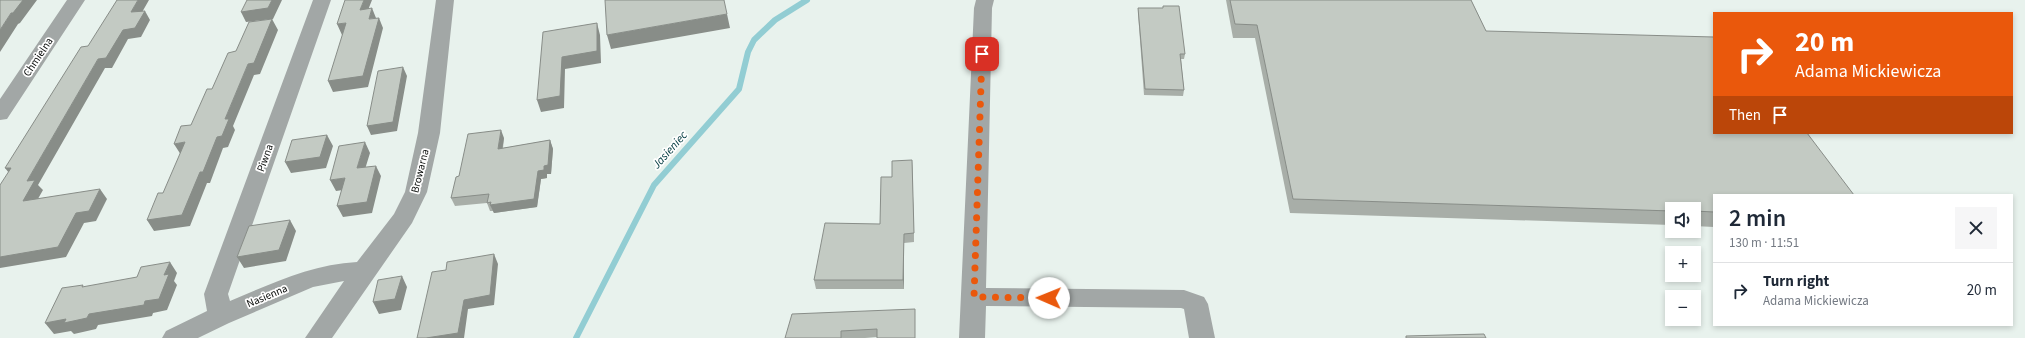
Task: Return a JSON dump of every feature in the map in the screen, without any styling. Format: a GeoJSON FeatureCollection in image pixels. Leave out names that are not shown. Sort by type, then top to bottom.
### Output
{"type":"FeatureCollection","features":[{"type":"Feature","properties":{"kind":"street","name":"Chmielna"},"geometry":{"type":"LineString","coordinates":[[0,114],[76,0]]}},
{"type":"Feature","properties":{"kind":"street","name":"Piwna"},"geometry":{"type":"LineString","coordinates":[[220,316],[216,294],[322,0]]}},
{"type":"Feature","properties":{"kind":"street","name":"Browarna"},"geometry":{"type":"LineString","coordinates":[[318,338],[364,271],[404,217],[416,192],[429,133],[445,0]]}},
{"type":"Feature","properties":{"kind":"street"},"geometry":{"type":"LineString","coordinates":[[972,338],[983,8],[985,0]]}},
{"type":"Feature","properties":{"kind":"street","name":"Nasienna"},"geometry":{"type":"LineString","coordinates":[[175,338],[220,316],[308,279],[339,272],[364,271]]}},
{"type":"Feature","properties":{"kind":"street"},"geometry":{"type":"LineString","coordinates":[[974,297],[1184,299],[1195,304],[1202,338]]}},
{"type":"Feature","properties":{"kind":"building"},"geometry":{"type":"Polygon","coordinates":[[[0,0],[23,0],[13,13],[11,13],[0,30],[0,0]]]}},
{"type":"Feature","properties":{"kind":"building"},"geometry":{"type":"Polygon","coordinates":[[[117,0],[138,0],[131,12],[145,11],[135,28],[123,30],[106,58],[98,59],[27,181],[35,180],[23,201],[100,189],[89,211],[76,213],[58,247],[0,257],[0,185],[11,168],[5,168],[81,47],[88,46],[117,0]]]}},
{"type":"Feature","properties":{"kind":"building"},"geometry":{"type":"Polygon","coordinates":[[[247,0],[272,0],[268,8],[241,12],[247,0]]]}},
{"type":"Feature","properties":{"kind":"building"},"geometry":{"type":"Polygon","coordinates":[[[345,0],[364,0],[360,10],[372,8],[369,19],[379,18],[363,76],[328,81],[346,23],[337,24],[345,0]]]}},
{"type":"Feature","properties":{"kind":"building"},"geometry":{"type":"Polygon","coordinates":[[[605,0],[724,0],[727,14],[607,35],[605,0]]]}},
{"type":"Feature","properties":{"kind":"building"},"geometry":{"type":"Polygon","coordinates":[[[1230,0],[1471,0],[1486,31],[1713,37],[1713,134],[1808,134],[1853,194],[1713,194],[1713,212],[1701,211],[1701,202],[1665,202],[1665,211],[1293,199],[1257,25],[1235,24],[1230,0]]]}},
{"type":"Feature","properties":{"kind":"building"},"geometry":{"type":"Polygon","coordinates":[[[1163,6],[1179,6],[1185,54],[1180,54],[1184,90],[1145,89],[1138,8],[1163,8],[1163,6]]]}},
{"type":"Feature","properties":{"kind":"building"},"geometry":{"type":"Polygon","coordinates":[[[272,19],[254,63],[248,64],[225,119],[229,119],[222,136],[217,137],[203,172],[200,172],[182,215],[147,220],[158,193],[163,193],[185,142],[174,144],[181,126],[191,125],[207,89],[212,89],[228,53],[236,51],[249,22],[272,19]]]}},
{"type":"Feature","properties":{"kind":"building"},"geometry":{"type":"Polygon","coordinates":[[[597,23],[597,51],[562,57],[560,96],[537,100],[543,32],[597,23]]]}},
{"type":"Feature","properties":{"kind":"building"},"geometry":{"type":"Polygon","coordinates":[[[403,67],[393,122],[367,126],[378,71],[403,67]]]}},
{"type":"Feature","properties":{"kind":"building"},"geometry":{"type":"Polygon","coordinates":[[[501,130],[498,149],[550,140],[548,165],[544,166],[544,170],[538,171],[534,199],[490,205],[491,202],[487,203],[489,194],[451,198],[456,177],[459,176],[468,134],[501,130]]]}},
{"type":"Feature","properties":{"kind":"building"},"geometry":{"type":"Polygon","coordinates":[[[327,135],[320,157],[285,162],[292,140],[327,135]]]}},
{"type":"Feature","properties":{"kind":"building"},"geometry":{"type":"Polygon","coordinates":[[[365,142],[357,168],[376,166],[367,202],[337,206],[345,178],[330,180],[339,146],[365,142]]]}},
{"type":"Feature","properties":{"kind":"building"},"geometry":{"type":"Polygon","coordinates":[[[912,160],[914,233],[904,234],[903,280],[814,280],[825,223],[880,224],[881,177],[892,177],[892,161],[912,160]]]}},
{"type":"Feature","properties":{"kind":"building"},"geometry":{"type":"Polygon","coordinates":[[[290,220],[279,250],[237,257],[249,226],[290,220]]]}},
{"type":"Feature","properties":{"kind":"building"},"geometry":{"type":"Polygon","coordinates":[[[494,254],[490,295],[464,300],[458,333],[417,338],[432,272],[446,270],[447,262],[494,254]]]}},
{"type":"Feature","properties":{"kind":"building"},"geometry":{"type":"Polygon","coordinates":[[[170,262],[164,275],[169,274],[159,299],[145,301],[144,305],[89,314],[87,318],[64,323],[66,319],[45,323],[62,288],[83,285],[82,287],[137,277],[141,267],[170,262]]]}},
{"type":"Feature","properties":{"kind":"building"},"geometry":{"type":"Polygon","coordinates":[[[402,276],[395,299],[373,302],[378,280],[402,276]]]}},
{"type":"Feature","properties":{"kind":"building"},"geometry":{"type":"Polygon","coordinates":[[[915,309],[915,338],[877,338],[877,329],[841,331],[841,338],[785,338],[792,314],[915,309]]]}},
{"type":"Feature","properties":{"kind":"building"},"geometry":{"type":"Polygon","coordinates":[[[1484,334],[1486,338],[1406,338],[1406,336],[1484,334]]]}},
{"type":"Feature","properties":{"kind":"waterway","name":"Jasieniec"},"geometry":{"type":"LineString","coordinates":[[576,338],[654,185],[739,89],[748,52],[754,40],[775,20],[807,0]]}},
{"type":"Feature","properties":{"kind":"route"},"geometry":{"type":"LineString","coordinates":[[982,54],[974,297],[1049,298]]}}]}
